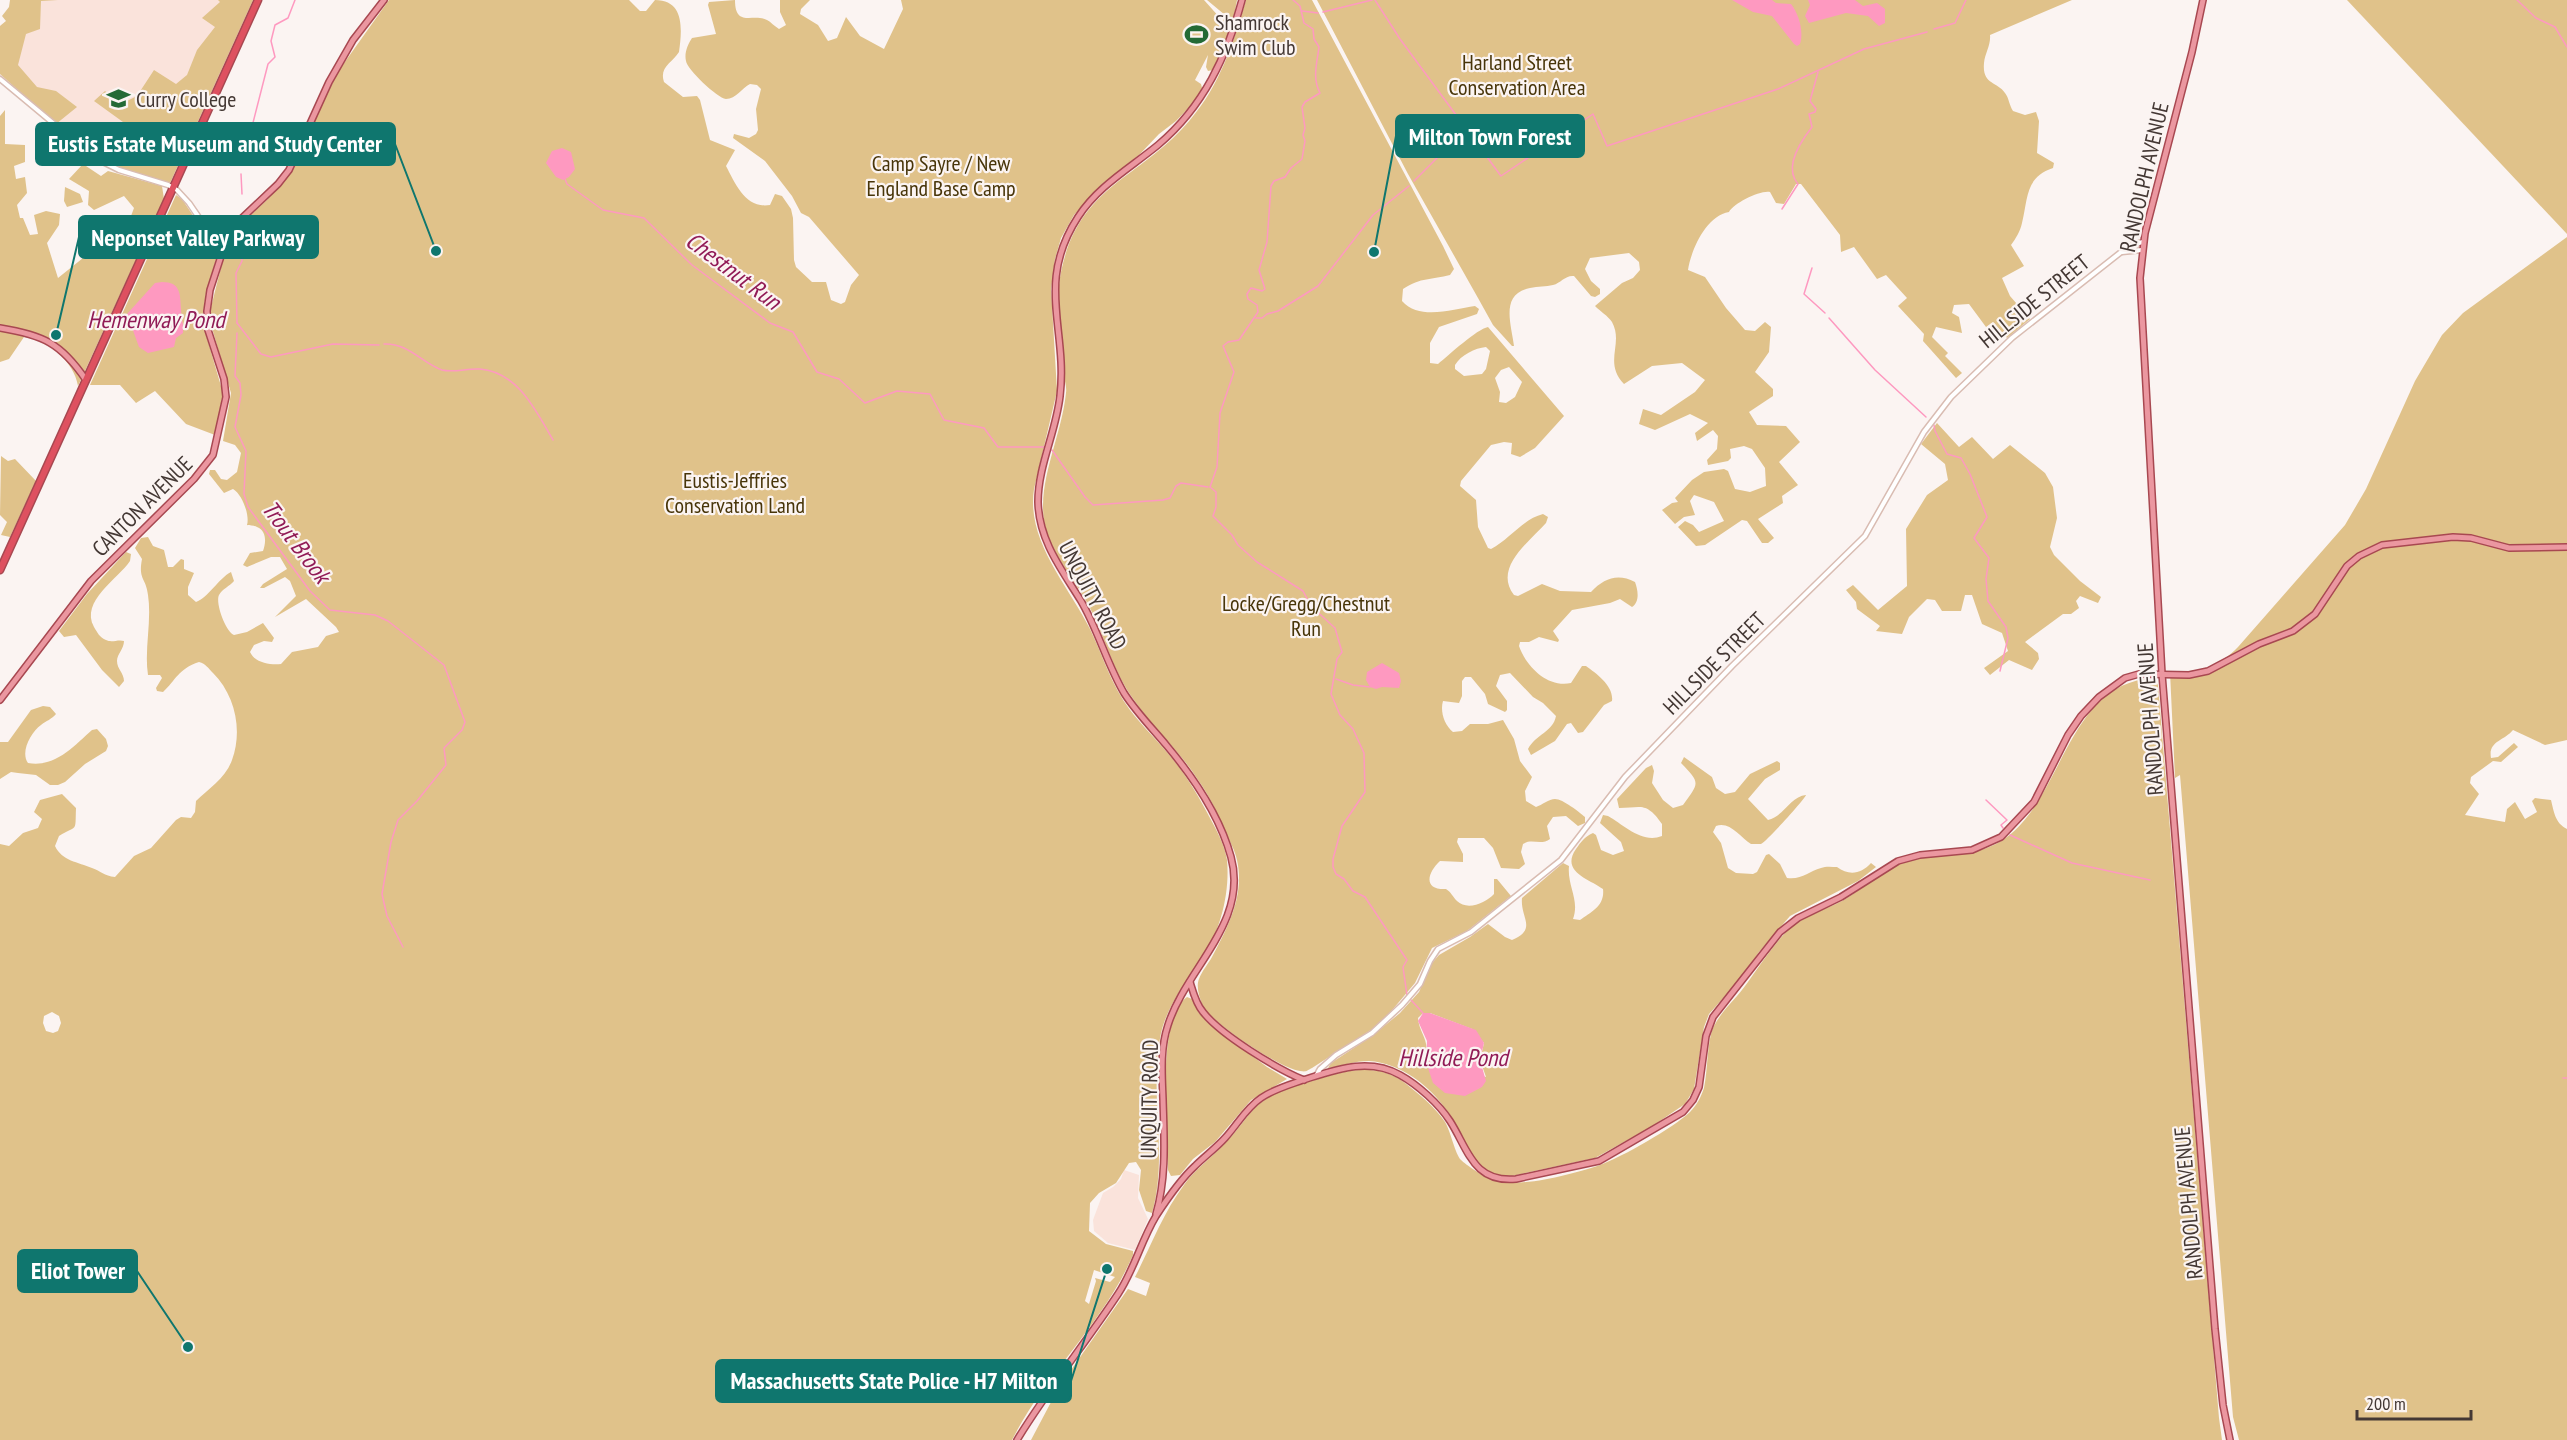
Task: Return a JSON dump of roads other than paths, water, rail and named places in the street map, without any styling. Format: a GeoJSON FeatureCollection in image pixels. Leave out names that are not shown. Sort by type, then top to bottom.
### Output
{"type":"FeatureCollection","features":[{"type":"Feature","properties":{"kind":"highway"},"geometry":{"type":"LineString","coordinates":[[0,570],[258,0]]}},
{"type":"Feature","properties":{"kind":"main road","name":"CANTON AVENUE"},"geometry":{"type":"LineString","coordinates":[[0,700],[87,586],[194,479],[213,455],[225,408],[226,393],[208,330],[207,310],[210,290],[224,247],[240,219],[278,184],[292,164],[326,88],[353,40],[384,0]]}},
{"type":"Feature","properties":{"kind":"main road","name":"UNQUITY ROAD"},"geometry":{"type":"LineString","coordinates":[[1154,1221],[1161,1195],[1164,1162],[1163,1043],[1174,1009],[1215,942],[1230,907],[1234,884],[1230,853],[1214,815],[1194,782],[1123,690],[1091,620],[1047,544],[1040,519],[1038,496],[1061,395],[1055,295],[1058,265],[1064,246],[1078,218],[1096,195],[1167,137],[1197,104],[1224,56],[1242,0]]}},
{"type":"Feature","properties":{"kind":"main road","name":"RANDOLPH AVENUE"},"geometry":{"type":"LineString","coordinates":[[2203,0],[2192,52],[2143,242],[2142,309],[2162,674],[2212,1294],[2223,1405],[2230,1440]]}},
{"type":"Feature","properties":{"kind":"main road"},"geometry":{"type":"LineString","coordinates":[[0,328],[32,334],[51,342],[69,357],[86,380]]}},
{"type":"Feature","properties":{"kind":"main road"},"geometry":{"type":"LineString","coordinates":[[1017,1440],[1053,1383],[1118,1294],[1154,1221],[1188,1173],[1223,1141],[1254,1103],[1270,1093],[1316,1076],[1362,1066],[1380,1068],[1401,1076],[1446,1116],[1474,1164],[1495,1178],[1516,1179],[1581,1166],[1607,1158],[1672,1120],[1691,1104],[1701,1083],[1706,1036],[1712,1019],[1771,942],[1786,927],[1904,859],[1972,850],[2001,837],[2034,802],[2067,735],[2087,709],[2129,676],[2192,675],[2212,670],[2250,649],[2293,631],[2318,610],[2337,578],[2349,564],[2382,545],[2453,537],[2471,538],[2509,548],[2567,547]]}},
{"type":"Feature","properties":{"kind":"main road"},"geometry":{"type":"LineString","coordinates":[[1190,982],[1198,1006],[1211,1020],[1272,1065],[1304,1080]]}},
{"type":"Feature","properties":{"kind":"street"},"geometry":{"type":"LineString","coordinates":[[0,79],[95,158],[116,169],[173,187],[185,197],[215,241],[224,247]]}},
{"type":"Feature","properties":{"kind":"street","name":"HILLSIDE STREET"},"geometry":{"type":"LineString","coordinates":[[1316,1076],[1320,1069],[1333,1058],[1372,1033],[1405,1003],[1421,982],[1438,949],[1471,932],[1563,857],[1625,777],[1732,666],[1865,536],[1924,432],[1951,397],[2012,338],[2132,243],[2143,242]]}},
{"type":"Feature","properties":{"kind":"street","name":"HILLSIDE STREET"},"geometry":{"type":"LineString","coordinates":[[2119,253],[2142,250]]}},
{"type":"Feature","properties":{"kind":"water"},"geometry":{"type":"Polygon","coordinates":[[[1732,0],[1772,0],[1776,3],[1791,4],[1800,23],[1800,44],[1797,46],[1794,44],[1772,16],[1753,12],[1732,0]]]}},
{"type":"Feature","properties":{"kind":"water"},"geometry":{"type":"Polygon","coordinates":[[[1808,0],[1855,0],[1863,6],[1877,3],[1885,9],[1885,23],[1879,26],[1868,16],[1846,13],[1809,23],[1805,16],[1810,5],[1808,0]]]}},
{"type":"Feature","properties":{"kind":"water"},"geometry":{"type":"Polygon","coordinates":[[[562,148],[571,152],[575,169],[569,177],[563,180],[556,177],[546,163],[552,151],[562,148]]]}},
{"type":"Feature","properties":{"kind":"water","name":"Hemenway Pond"},"geometry":{"type":"Polygon","coordinates":[[[155,283],[173,284],[178,290],[183,333],[176,338],[174,347],[148,353],[139,347],[127,314],[155,283]]]}},
{"type":"Feature","properties":{"kind":"water"},"geometry":{"type":"Polygon","coordinates":[[[1382,663],[1399,673],[1401,681],[1399,688],[1370,687],[1366,680],[1367,672],[1382,663]]]}},
{"type":"Feature","properties":{"kind":"water","name":"Hillside Pond"},"geometry":{"type":"Polygon","coordinates":[[[1423,1013],[1430,1013],[1476,1030],[1484,1043],[1480,1060],[1486,1081],[1482,1087],[1465,1096],[1445,1093],[1433,1083],[1426,1062],[1427,1041],[1418,1021],[1423,1013]]]}},
{"type":"Feature","properties":{"kind":"waterway","name":"Trout Brook"},"geometry":{"type":"LineString","coordinates":[[245,154],[268,64],[275,57],[271,41],[275,25],[288,18],[295,0]]}},
{"type":"Feature","properties":{"kind":"waterway"},"geometry":{"type":"LineString","coordinates":[[1210,487],[1217,467],[1220,413],[1234,372],[1223,346],[1228,342],[1239,340],[1258,312],[1257,305],[1248,299],[1247,294],[1251,288],[1262,291],[1265,289],[1259,270],[1267,242],[1271,186],[1274,181],[1285,177],[1291,168],[1302,159],[1305,141],[1302,107],[1305,102],[1320,93],[1316,76],[1319,47],[1314,39],[1313,29],[1304,23],[1300,6],[1293,0]]}},
{"type":"Feature","properties":{"kind":"waterway"},"geometry":{"type":"LineString","coordinates":[[1323,12],[1372,0]]}},
{"type":"Feature","properties":{"kind":"waterway"},"geometry":{"type":"LineString","coordinates":[[1375,0],[1400,39],[1501,176],[1593,114],[1607,146],[1778,89],[1864,49],[1927,32]]}},
{"type":"Feature","properties":{"kind":"waterway"},"geometry":{"type":"LineString","coordinates":[[1934,29],[1955,23],[1966,0]]}},
{"type":"Feature","properties":{"kind":"waterway"},"geometry":{"type":"LineString","coordinates":[[2517,0],[2536,18],[2555,27],[2567,47]]}},
{"type":"Feature","properties":{"kind":"waterway"},"geometry":{"type":"LineString","coordinates":[[1302,11],[1318,13]]}},
{"type":"Feature","properties":{"kind":"waterway"},"geometry":{"type":"LineString","coordinates":[[1782,209],[1798,184],[1792,170],[1793,162],[1803,139],[1812,127],[1809,114],[1815,112],[1816,109],[1810,101],[1818,72]]}},
{"type":"Feature","properties":{"kind":"waterway"},"geometry":{"type":"LineString","coordinates":[[1414,181],[1466,129]]}},
{"type":"Feature","properties":{"kind":"waterway","name":"Trout Brook"},"geometry":{"type":"LineString","coordinates":[[241,174],[242,194]]}},
{"type":"Feature","properties":{"kind":"waterway","name":"Chestnut Run"},"geometry":{"type":"LineString","coordinates":[[565,179],[567,184],[603,210],[644,218],[692,265],[770,323],[793,332],[817,372],[839,379],[865,403],[897,391],[930,394],[944,420],[984,428],[998,447],[1044,447]]}},
{"type":"Feature","properties":{"kind":"waterway"},"geometry":{"type":"LineString","coordinates":[[1256,318],[1262,318],[1278,311],[1318,286],[1373,215],[1409,186]]}},
{"type":"Feature","properties":{"kind":"waterway","name":"Trout Brook"},"geometry":{"type":"LineString","coordinates":[[237,323],[236,273],[242,261],[241,236],[248,222]]}},
{"type":"Feature","properties":{"kind":"waterway"},"geometry":{"type":"LineString","coordinates":[[1812,268],[1804,294],[1825,313]]}},
{"type":"Feature","properties":{"kind":"waterway"},"geometry":{"type":"LineString","coordinates":[[1829,318],[1875,370],[1926,417]]}},
{"type":"Feature","properties":{"kind":"waterway"},"geometry":{"type":"LineString","coordinates":[[237,323],[261,354],[271,357],[333,344],[379,345]]}},
{"type":"Feature","properties":{"kind":"waterway","name":"Trout Brook"},"geometry":{"type":"LineString","coordinates":[[237,333],[235,376],[240,383],[241,395],[235,427],[246,451],[244,494],[248,507],[310,591],[330,610],[375,615],[388,621],[444,665],[465,722],[462,730],[444,748],[446,765],[417,801],[398,820],[391,842],[382,894],[387,916],[403,947]]}},
{"type":"Feature","properties":{"kind":"waterway"},"geometry":{"type":"LineString","coordinates":[[384,344],[407,350],[442,370],[480,369],[505,377],[524,395],[553,440]]}},
{"type":"Feature","properties":{"kind":"waterway"},"geometry":{"type":"LineString","coordinates":[[1934,425],[1947,454],[1961,458],[1987,517],[1974,538],[1989,558],[1986,579],[1988,601],[2006,627],[2008,638],[2000,671]]}},
{"type":"Feature","properties":{"kind":"waterway","name":"Chestnut Run"},"geometry":{"type":"LineString","coordinates":[[1052,450],[1093,505],[1163,500],[1170,498],[1176,486],[1181,483],[1208,487]]}},
{"type":"Feature","properties":{"kind":"waterway"},"geometry":{"type":"LineString","coordinates":[[1210,487],[1216,492],[1216,507],[1213,516],[1232,535],[1238,545],[1257,562],[1303,591],[1311,606],[1335,628],[1342,652],[1337,659],[1331,694],[1340,715],[1353,729],[1364,753],[1365,792],[1342,826],[1333,867],[1336,874],[1344,879],[1353,891],[1365,897],[1407,960],[1403,967],[1407,995]]}},
{"type":"Feature","properties":{"kind":"waterway"},"geometry":{"type":"LineString","coordinates":[[1336,679],[1353,685],[1370,687]]}},
{"type":"Feature","properties":{"kind":"waterway"},"geometry":{"type":"LineString","coordinates":[[1986,800],[2007,820],[2001,825],[2003,828]]}},
{"type":"Feature","properties":{"kind":"waterway"},"geometry":{"type":"LineString","coordinates":[[2010,835],[2072,863],[2150,880]]}},
{"type":"Feature","properties":{"kind":"waterway"},"geometry":{"type":"LineString","coordinates":[[1411,1000],[1423,1013]]}},
{"type":"Feature","properties":{"kind":"place","name":"Shamrock Swim Club"},"geometry":{"type":"Point","coordinates":[1197,35]}},
{"type":"Feature","properties":{"kind":"place","name":"Curry College"},"geometry":{"type":"Point","coordinates":[118,99]}},
{"type":"Feature","properties":{"kind":"place","name":"Eustis Estate Museum and Study Center"},"geometry":{"type":"Point","coordinates":[436,251]}},
{"type":"Feature","properties":{"kind":"place","name":"Milton Town Forest"},"geometry":{"type":"Point","coordinates":[1374,252]}},
{"type":"Feature","properties":{"kind":"place","name":"Neponset Valley Parkway"},"geometry":{"type":"Point","coordinates":[56,335]}},
{"type":"Feature","properties":{"kind":"place","name":"Massachusetts State Police - H7 Milton"},"geometry":{"type":"Point","coordinates":[1107,1269]}},
{"type":"Feature","properties":{"kind":"place","name":"Eliot Tower"},"geometry":{"type":"Point","coordinates":[188,1347]}},
{"type":"Feature","properties":{"kind":"park label","name":"Harland Street Conservation Area"},"geometry":{"type":"Point","coordinates":[1517,74]}},
{"type":"Feature","properties":{"kind":"park label","name":"Camp Sayre / New England Base Camp"},"geometry":{"type":"Point","coordinates":[941,176]}},
{"type":"Feature","properties":{"kind":"park label","name":"Eustis-Jeffries Conservation Land"},"geometry":{"type":"Point","coordinates":[735,492]}},
{"type":"Feature","properties":{"kind":"park label","name":"Locke/Gregg/Chestnut Run"},"geometry":{"type":"Point","coordinates":[1306,616]}}]}
